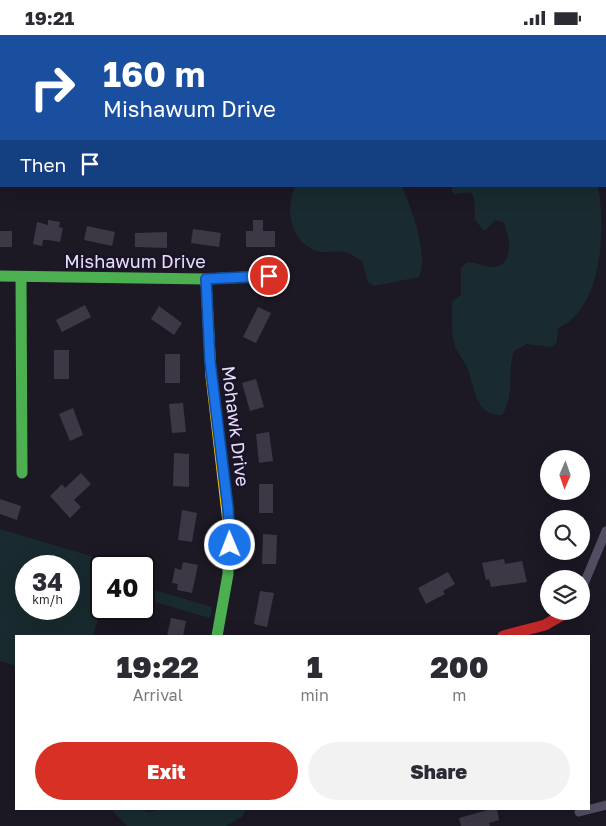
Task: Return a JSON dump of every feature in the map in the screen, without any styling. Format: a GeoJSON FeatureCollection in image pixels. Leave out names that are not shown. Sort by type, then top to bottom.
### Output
{"type":"FeatureCollection","features":[{"type":"Feature","properties":{"kind":"street","name":"Mishawum Drive"},"geometry":{"type":"LineString","coordinates":[[0,277],[206,279],[269,276]]}},
{"type":"Feature","properties":{"kind":"street"},"geometry":{"type":"LineString","coordinates":[[20,277],[23,338],[22,473]]}},
{"type":"Feature","properties":{"kind":"street","name":"Mohawk Drive"},"geometry":{"type":"LineString","coordinates":[[206,279],[212,389],[230,535],[228,574],[217,635]]}},
{"type":"Feature","properties":{"kind":"street"},"geometry":{"type":"LineString","coordinates":[[590,570],[606,531]]}},
{"type":"Feature","properties":{"kind":"street"},"geometry":{"type":"LineString","coordinates":[[507,635],[545,625],[554,620]]}},
{"type":"Feature","properties":{"kind":"street"},"geometry":{"type":"LineString","coordinates":[[590,810],[606,805]]}},
{"type":"Feature","properties":{"kind":"street"},"geometry":{"type":"LineString","coordinates":[[579,813],[589,810]]}},
{"type":"Feature","properties":{"kind":"green space"},"geometry":{"type":"Polygon","coordinates":[[[296,187],[402,187],[418,231],[422,256],[422,267],[419,277],[374,286],[368,282],[362,261],[354,256],[344,252],[322,252],[306,245],[299,239],[292,222],[290,203],[296,187]]]}},
{"type":"Feature","properties":{"kind":"green space"},"geometry":{"type":"Polygon","coordinates":[[[452,187],[598,187],[601,244],[593,286],[584,304],[573,318],[558,328],[557,342],[552,347],[527,344],[514,351],[510,392],[502,415],[486,411],[478,400],[468,370],[454,344],[452,302],[461,295],[461,268],[466,263],[490,267],[504,263],[509,250],[508,235],[503,222],[495,220],[486,230],[483,230],[475,220],[474,198],[471,192],[455,194],[452,192],[452,187]]]}},
{"type":"Feature","properties":{"kind":"green space"},"geometry":{"type":"Polygon","coordinates":[[[0,529],[90,556],[90,620],[98,620],[93,635],[15,635],[15,666],[0,661],[0,529]]]}},
{"type":"Feature","properties":{"kind":"green space"},"geometry":{"type":"Polygon","coordinates":[[[155,590],[212,607],[210,618],[155,602],[155,590]]]}},
{"type":"Feature","properties":{"kind":"green space"},"geometry":{"type":"Polygon","coordinates":[[[112,810],[144,810],[148,812],[160,810],[246,810],[242,817],[226,826],[127,826],[112,810]]]}},
{"type":"Feature","properties":{"kind":"building"},"geometry":{"type":"Polygon","coordinates":[[[48,220],[60,222],[59,227],[63,228],[60,242],[43,240],[42,246],[33,244],[37,222],[48,225],[48,220]]]}},
{"type":"Feature","properties":{"kind":"building"},"geometry":{"type":"Polygon","coordinates":[[[253,220],[263,220],[263,231],[275,231],[275,247],[246,247],[246,231],[253,231],[253,220]]]}},
{"type":"Feature","properties":{"kind":"building"},"geometry":{"type":"Polygon","coordinates":[[[87,226],[115,232],[112,246],[84,240],[87,226]]]}},
{"type":"Feature","properties":{"kind":"building"},"geometry":{"type":"Polygon","coordinates":[[[193,229],[221,233],[219,247],[191,243],[193,229]]]}},
{"type":"Feature","properties":{"kind":"building"},"geometry":{"type":"Polygon","coordinates":[[[0,231],[12,231],[12,247],[0,247],[0,231]]]}},
{"type":"Feature","properties":{"kind":"building"},"geometry":{"type":"Polygon","coordinates":[[[167,232],[167,248],[135,247],[135,233],[167,232]]]}},
{"type":"Feature","properties":{"kind":"building"},"geometry":{"type":"Polygon","coordinates":[[[85,305],[91,317],[62,332],[56,320],[85,305]]]}},
{"type":"Feature","properties":{"kind":"building"},"geometry":{"type":"Polygon","coordinates":[[[159,306],[182,323],[174,335],[151,319],[159,306]]]}},
{"type":"Feature","properties":{"kind":"building"},"geometry":{"type":"Polygon","coordinates":[[[258,307],[271,313],[256,343],[243,337],[258,307]]]}},
{"type":"Feature","properties":{"kind":"building"},"geometry":{"type":"Polygon","coordinates":[[[54,350],[69,350],[69,379],[54,379],[54,350]]]}},
{"type":"Feature","properties":{"kind":"building"},"geometry":{"type":"Polygon","coordinates":[[[165,354],[180,354],[180,383],[165,383],[165,354]]]}},
{"type":"Feature","properties":{"kind":"building"},"geometry":{"type":"Polygon","coordinates":[[[256,379],[264,407],[250,411],[242,383],[256,379]]]}},
{"type":"Feature","properties":{"kind":"building"},"geometry":{"type":"Polygon","coordinates":[[[183,403],[186,432],[172,433],[169,404],[183,403]]]}},
{"type":"Feature","properties":{"kind":"building"},"geometry":{"type":"Polygon","coordinates":[[[73,408],[83,435],[70,441],[59,414],[73,408]]]}},
{"type":"Feature","properties":{"kind":"building"},"geometry":{"type":"Polygon","coordinates":[[[269,432],[273,461],[259,463],[256,434],[269,432]]]}},
{"type":"Feature","properties":{"kind":"building"},"geometry":{"type":"Polygon","coordinates":[[[174,453],[189,454],[189,487],[173,486],[174,453]]]}},
{"type":"Feature","properties":{"kind":"building"},"geometry":{"type":"Polygon","coordinates":[[[81,473],[91,484],[74,500],[81,507],[70,518],[50,496],[62,484],[65,488],[81,473]]]}},
{"type":"Feature","properties":{"kind":"building"},"geometry":{"type":"Polygon","coordinates":[[[259,484],[273,484],[273,513],[259,513],[259,484]]]}},
{"type":"Feature","properties":{"kind":"building"},"geometry":{"type":"Polygon","coordinates":[[[0,499],[21,506],[17,520],[0,514],[0,499]]]}},
{"type":"Feature","properties":{"kind":"building"},"geometry":{"type":"Polygon","coordinates":[[[182,510],[197,513],[192,542],[178,540],[182,510]]]}},
{"type":"Feature","properties":{"kind":"building"},"geometry":{"type":"Polygon","coordinates":[[[263,534],[277,535],[276,564],[262,564],[263,534]]]}},
{"type":"Feature","properties":{"kind":"building"},"geometry":{"type":"Polygon","coordinates":[[[504,559],[505,564],[522,561],[527,582],[491,587],[489,579],[486,580],[482,563],[504,559]]]}},
{"type":"Feature","properties":{"kind":"building"},"geometry":{"type":"Polygon","coordinates":[[[183,562],[198,565],[192,593],[177,590],[178,584],[172,583],[175,568],[181,570],[183,562]]]}},
{"type":"Feature","properties":{"kind":"building"},"geometry":{"type":"Polygon","coordinates":[[[448,572],[455,584],[443,591],[445,594],[426,604],[418,588],[448,572]]]}},
{"type":"Feature","properties":{"kind":"building"},"geometry":{"type":"Polygon","coordinates":[[[260,591],[274,593],[267,627],[254,624],[260,591]]]}},
{"type":"Feature","properties":{"kind":"building"},"geometry":{"type":"Polygon","coordinates":[[[171,618],[186,621],[183,635],[167,635],[171,618]]]}},
{"type":"Feature","properties":{"kind":"building"},"geometry":{"type":"Polygon","coordinates":[[[487,810],[497,810],[499,820],[489,823],[490,826],[461,826],[459,818],[487,810]]]}},
{"type":"Feature","properties":{"kind":"traffic: fast"},"geometry":{"type":"LineString","coordinates":[[0,276],[206,279],[269,276]]}},
{"type":"Feature","properties":{"kind":"traffic: fast"},"geometry":{"type":"LineString","coordinates":[[21,277],[22,473]]}},
{"type":"Feature","properties":{"kind":"traffic: fast"},"geometry":{"type":"LineString","coordinates":[[217,635],[228,574],[228,522]]}},
{"type":"Feature","properties":{"kind":"traffic: slow"},"geometry":{"type":"LineString","coordinates":[[206,279],[211,376],[228,522]]}},
{"type":"Feature","properties":{"kind":"traffic: jam"},"geometry":{"type":"LineString","coordinates":[[507,635],[545,625],[554,620]]}},
{"type":"Feature","properties":{"kind":"route"},"geometry":{"type":"LineString","coordinates":[[230,545],[228,508],[212,389],[206,279],[269,276]]}}]}
